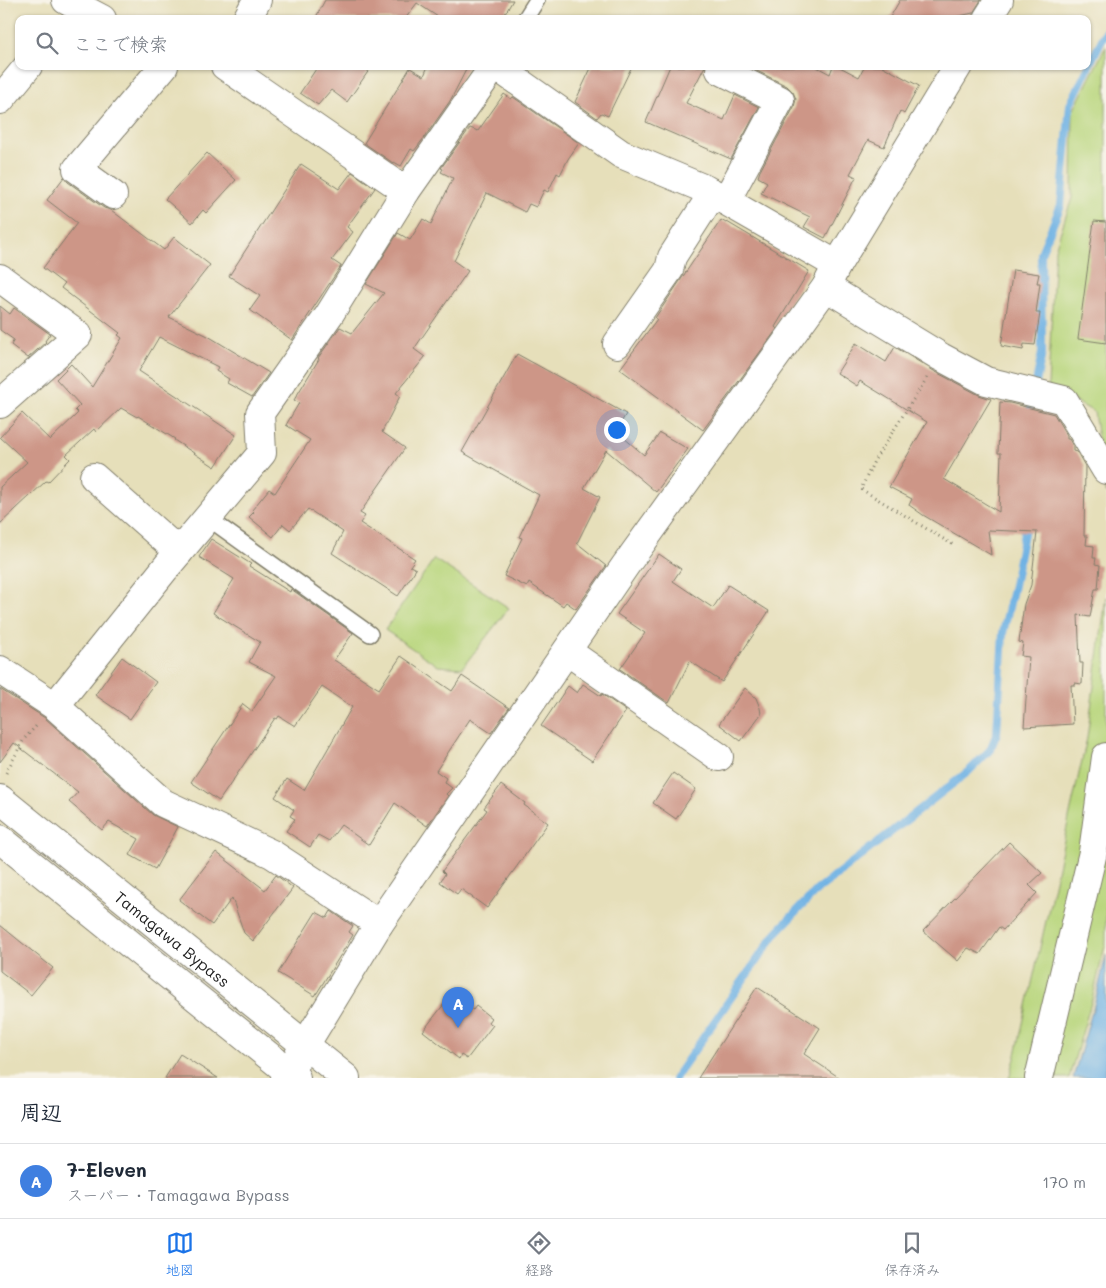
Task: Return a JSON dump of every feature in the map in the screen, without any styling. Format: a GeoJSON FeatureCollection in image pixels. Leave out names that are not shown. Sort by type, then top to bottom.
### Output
{"type":"FeatureCollection","features":[{"type":"Feature","properties":{"kind":"main road"},"geometry":{"type":"LineString","coordinates":[[249,15],[257,0]]}},
{"type":"Feature","properties":{"kind":"main road"},"geometry":{"type":"LineString","coordinates":[[990,15],[999,0]]}},
{"type":"Feature","properties":{"kind":"main road"},"geometry":{"type":"LineString","coordinates":[[70,8],[90,15]]}},
{"type":"Feature","properties":{"kind":"main road"},"geometry":{"type":"LineString","coordinates":[[0,100],[25,70]]}},
{"type":"Feature","properties":{"kind":"main road"},"geometry":{"type":"LineString","coordinates":[[113,195],[77,169],[161,70]]}},
{"type":"Feature","properties":{"kind":"main road"},"geometry":{"type":"LineString","coordinates":[[231,70],[406,191]]}},
{"type":"Feature","properties":{"kind":"main road"},"geometry":{"type":"LineString","coordinates":[[56,706],[262,453],[260,413],[330,315],[406,191],[492,70]]}},
{"type":"Feature","properties":{"kind":"main road"},"geometry":{"type":"LineString","coordinates":[[501,70],[621,154],[719,197],[941,357],[986,380],[1064,400],[1106,470]]}},
{"type":"Feature","properties":{"kind":"main road"},"geometry":{"type":"LineString","coordinates":[[617,344],[669,270],[672,257],[719,197],[780,100],[720,70]]}},
{"type":"Feature","properties":{"kind":"main road"},"geometry":{"type":"LineString","coordinates":[[290,1076],[304,1044],[378,924],[625,566],[831,276],[956,70]]}},
{"type":"Feature","properties":{"kind":"main road"},"geometry":{"type":"LineString","coordinates":[[0,278],[78,335],[0,404]]}},
{"type":"Feature","properties":{"kind":"main road"},"geometry":{"type":"LineString","coordinates":[[94,478],[180,552]]}},
{"type":"Feature","properties":{"kind":"main road"},"geometry":{"type":"LineString","coordinates":[[567,651],[720,757]]}},
{"type":"Feature","properties":{"kind":"main road"},"geometry":{"type":"LineString","coordinates":[[0,670],[56,706],[163,803],[272,854],[378,924]]}},
{"type":"Feature","properties":{"kind":"main road"},"geometry":{"type":"LineString","coordinates":[[1039,1078],[1092,852],[1106,757]]}},
{"type":"Feature","properties":{"kind":"main road","name":"Tamagawa Bypass"},"geometry":{"type":"LineString","coordinates":[[3,786],[118,895],[346,1078]]}},
{"type":"Feature","properties":{"kind":"main road","name":"Tamagawa Bypass"},"geometry":{"type":"LineString","coordinates":[[0,839],[290,1076]]}},
{"type":"Feature","properties":{"kind":"main road"},"geometry":{"type":"LineString","coordinates":[[100,919],[118,895]]}},
{"type":"Feature","properties":{"kind":"lane"},"geometry":{"type":"LineString","coordinates":[[528,15],[537,0]]}},
{"type":"Feature","properties":{"kind":"lane"},"geometry":{"type":"LineString","coordinates":[[208,518],[370,634]]}},
{"type":"Feature","properties":{"kind":"path"},"geometry":{"type":"LineString","coordinates":[[941,357],[874,461],[862,489],[955,546]]}},
{"type":"Feature","properties":{"kind":"path"},"geometry":{"type":"LineString","coordinates":[[3,786],[24,740],[56,706]]}},
{"type":"Feature","properties":{"kind":"green space"},"geometry":{"type":"Polygon","coordinates":[[[1106,46],[1106,494],[1094,412],[1048,386],[1055,249],[1072,198],[1073,111],[1106,46]]]}},
{"type":"Feature","properties":{"kind":"green space"},"geometry":{"type":"Polygon","coordinates":[[[434,559],[509,608],[462,668],[438,666],[385,630],[434,559]]]}},
{"type":"Feature","properties":{"kind":"green space"},"geometry":{"type":"Polygon","coordinates":[[[1106,597],[1106,942],[1093,996],[1069,1078],[1009,1078],[1015,1059],[1087,738],[1106,597]]]}},
{"type":"Feature","properties":{"kind":"water"},"geometry":{"type":"Polygon","coordinates":[[[1106,955],[1106,1078],[1073,1078],[1096,998],[1106,955]]]}},
{"type":"Feature","properties":{"kind":"building"},"geometry":{"type":"Polygon","coordinates":[[[325,0],[513,0],[504,15],[435,15],[417,3],[408,15],[317,15],[325,0]]]}},
{"type":"Feature","properties":{"kind":"building"},"geometry":{"type":"Polygon","coordinates":[[[900,0],[981,0],[973,13],[964,15],[891,15],[900,0]]]}},
{"type":"Feature","properties":{"kind":"building"},"geometry":{"type":"Polygon","coordinates":[[[315,70],[369,70],[347,102],[331,90],[318,105],[300,93],[315,70]]]}},
{"type":"Feature","properties":{"kind":"building"},"geometry":{"type":"Polygon","coordinates":[[[409,70],[414,70],[424,76],[426,70],[466,70],[450,101],[414,151],[411,149],[401,166],[393,163],[364,143],[409,70]]]}},
{"type":"Feature","properties":{"kind":"building"},"geometry":{"type":"Polygon","coordinates":[[[590,70],[630,70],[608,116],[601,113],[597,118],[575,102],[590,70]]]}},
{"type":"Feature","properties":{"kind":"building"},"geometry":{"type":"Polygon","coordinates":[[[668,70],[703,70],[686,103],[724,120],[735,95],[759,107],[731,159],[646,122],[668,70]]]}},
{"type":"Feature","properties":{"kind":"building"},"geometry":{"type":"Polygon","coordinates":[[[755,70],[822,70],[830,74],[832,70],[846,70],[859,77],[863,70],[889,70],[919,86],[904,114],[900,111],[884,147],[868,140],[850,174],[856,177],[825,238],[804,227],[810,217],[761,193],[767,182],[758,177],[760,171],[794,107],[796,99],[793,92],[787,86],[755,70]]]}},
{"type":"Feature","properties":{"kind":"building"},"geometry":{"type":"Polygon","coordinates":[[[504,94],[511,99],[513,97],[579,143],[560,175],[557,173],[548,192],[544,190],[536,207],[529,204],[525,212],[487,193],[454,261],[468,271],[414,349],[425,357],[396,393],[400,396],[382,432],[405,448],[360,513],[365,516],[360,523],[415,559],[410,566],[416,569],[398,596],[332,553],[343,532],[308,509],[290,530],[283,524],[273,537],[249,517],[254,512],[252,510],[269,489],[275,493],[310,440],[286,425],[299,403],[294,400],[318,358],[340,327],[352,333],[384,293],[366,284],[398,233],[410,240],[423,219],[431,224],[453,178],[441,172],[443,169],[441,168],[470,128],[478,131],[504,94]]]}},
{"type":"Feature","properties":{"kind":"building"},"geometry":{"type":"Polygon","coordinates":[[[207,153],[236,180],[206,213],[203,210],[192,223],[165,199],[207,153]]]}},
{"type":"Feature","properties":{"kind":"building"},"geometry":{"type":"Polygon","coordinates":[[[301,164],[339,189],[352,172],[375,188],[347,227],[353,232],[332,260],[341,266],[292,340],[250,310],[260,296],[229,276],[301,164]]]}},
{"type":"Feature","properties":{"kind":"building"},"geometry":{"type":"Polygon","coordinates":[[[64,177],[68,182],[104,208],[111,210],[164,250],[174,237],[210,265],[169,317],[208,336],[269,373],[252,397],[227,383],[229,379],[216,371],[218,367],[159,337],[139,371],[236,435],[215,467],[175,439],[138,416],[121,408],[96,432],[94,429],[66,455],[70,459],[48,482],[46,481],[0,524],[0,487],[27,462],[0,437],[22,413],[50,440],[78,413],[75,410],[80,405],[56,379],[71,364],[92,387],[122,338],[118,335],[120,333],[61,288],[64,284],[43,268],[77,223],[47,200],[64,177]]]}},
{"type":"Feature","properties":{"kind":"building"},"geometry":{"type":"Polygon","coordinates":[[[721,220],[809,271],[775,327],[777,329],[703,430],[620,369],[657,319],[655,318],[721,220]]]}},
{"type":"Feature","properties":{"kind":"building"},"geometry":{"type":"Polygon","coordinates":[[[1094,221],[1106,222],[1106,343],[1078,339],[1094,221]]]}},
{"type":"Feature","properties":{"kind":"building"},"geometry":{"type":"Polygon","coordinates":[[[1013,270],[1039,274],[1037,283],[1040,283],[1036,313],[1040,313],[1035,345],[1024,344],[1023,350],[1001,346],[1013,270]]]}},
{"type":"Feature","properties":{"kind":"building"},"geometry":{"type":"Polygon","coordinates":[[[0,306],[10,314],[14,308],[50,334],[46,342],[28,358],[11,345],[14,340],[0,330],[0,306]]]}},
{"type":"Feature","properties":{"kind":"building"},"geometry":{"type":"Polygon","coordinates":[[[856,343],[886,362],[895,347],[934,371],[979,395],[991,399],[944,479],[999,512],[1001,453],[998,453],[1000,402],[1054,414],[1067,439],[1069,439],[1073,446],[1073,451],[1077,452],[1085,466],[1084,536],[1087,536],[1086,545],[1094,546],[1093,558],[1096,558],[1095,564],[1100,565],[1098,589],[1095,589],[1090,617],[1078,615],[1080,663],[1083,663],[1082,684],[1075,683],[1075,685],[1071,685],[1073,724],[1024,727],[1029,657],[1021,656],[1023,643],[1019,642],[1024,604],[1031,585],[1037,532],[988,530],[991,555],[923,515],[909,505],[912,499],[889,487],[927,422],[860,381],[857,386],[837,373],[856,343]]]}},
{"type":"Feature","properties":{"kind":"building"},"geometry":{"type":"Polygon","coordinates":[[[517,354],[626,414],[616,431],[644,455],[660,433],[688,449],[656,492],[606,450],[584,488],[600,497],[577,543],[606,566],[576,609],[566,602],[563,606],[529,583],[527,587],[504,576],[522,538],[519,537],[539,495],[462,452],[517,354]]]}},
{"type":"Feature","properties":{"kind":"building"},"geometry":{"type":"Polygon","coordinates":[[[211,539],[251,564],[249,566],[290,592],[291,589],[353,633],[334,660],[379,689],[401,656],[452,691],[462,676],[509,708],[491,733],[470,719],[436,771],[446,778],[444,782],[452,788],[446,794],[448,796],[427,826],[395,803],[369,845],[341,825],[329,841],[318,835],[310,847],[286,831],[295,819],[290,816],[294,810],[275,797],[287,779],[304,790],[352,707],[322,687],[295,726],[279,716],[277,719],[275,718],[219,801],[191,782],[243,704],[252,711],[276,676],[249,662],[260,642],[213,613],[234,579],[199,557],[211,539]]]}},
{"type":"Feature","properties":{"kind":"building"},"geometry":{"type":"Polygon","coordinates":[[[659,554],[681,569],[673,581],[713,608],[728,585],[769,611],[722,682],[690,661],[669,703],[620,669],[645,633],[617,614],[659,554]]]}},
{"type":"Feature","properties":{"kind":"building"},"geometry":{"type":"Polygon","coordinates":[[[122,657],[156,682],[130,719],[95,695],[122,657]]]}},
{"type":"Feature","properties":{"kind":"building"},"geometry":{"type":"Polygon","coordinates":[[[583,684],[601,696],[602,694],[626,711],[592,761],[541,726],[568,686],[577,693],[583,684]]]}},
{"type":"Feature","properties":{"kind":"building"},"geometry":{"type":"Polygon","coordinates":[[[745,688],[756,698],[761,714],[741,741],[719,724],[745,688]]]}},
{"type":"Feature","properties":{"kind":"building"},"geometry":{"type":"Polygon","coordinates":[[[0,689],[45,718],[153,815],[178,827],[155,869],[130,855],[139,839],[109,822],[102,830],[69,802],[78,792],[14,743],[0,762],[0,689]]]}},
{"type":"Feature","properties":{"kind":"building"},"geometry":{"type":"Polygon","coordinates":[[[673,773],[696,789],[676,819],[653,803],[673,773]]]}},
{"type":"Feature","properties":{"kind":"building"},"geometry":{"type":"Polygon","coordinates":[[[501,785],[548,823],[487,908],[461,889],[457,894],[440,882],[445,874],[442,871],[487,810],[484,808],[501,785]]]}},
{"type":"Feature","properties":{"kind":"building"},"geometry":{"type":"Polygon","coordinates":[[[1009,842],[1042,873],[1029,885],[1037,893],[1003,930],[999,927],[980,954],[968,948],[958,961],[923,931],[1009,842]]]}},
{"type":"Feature","properties":{"kind":"building"},"geometry":{"type":"Polygon","coordinates":[[[216,852],[265,890],[276,875],[293,888],[253,941],[244,933],[232,898],[212,925],[179,900],[216,852]]]}},
{"type":"Feature","properties":{"kind":"building"},"geometry":{"type":"Polygon","coordinates":[[[331,911],[353,926],[349,932],[353,935],[315,996],[278,973],[316,912],[327,918],[331,911]]]}},
{"type":"Feature","properties":{"kind":"building"},"geometry":{"type":"Polygon","coordinates":[[[0,925],[53,968],[31,995],[0,971],[0,925]]]}},
{"type":"Feature","properties":{"kind":"building"},"geometry":{"type":"Polygon","coordinates":[[[757,987],[820,1028],[804,1054],[840,1078],[698,1078],[757,987]]]}},
{"type":"Feature","properties":{"kind":"building"},"geometry":{"type":"Polygon","coordinates":[[[452,994],[473,1010],[476,1006],[491,1018],[488,1022],[493,1025],[467,1059],[461,1055],[459,1059],[423,1031],[452,994]]]}},
{"type":"Feature","properties":{"kind":"building"},"geometry":{"type":"Polygon","coordinates":[[[180,1054],[218,1078],[165,1078],[180,1054]]]}},
{"type":"Feature","properties":{"kind":"waterway"},"geometry":{"type":"LineString","coordinates":[[1091,62],[1106,31]]}},
{"type":"Feature","properties":{"kind":"waterway"},"geometry":{"type":"LineString","coordinates":[[1029,417],[1042,353],[1041,253],[1061,205],[1070,105],[1087,70]]}},
{"type":"Feature","properties":{"kind":"waterway"},"geometry":{"type":"LineString","coordinates":[[675,1078],[776,933],[817,890],[969,771],[990,750],[997,733],[1003,633],[1026,523]]}},
{"type":"Feature","properties":{"kind":"place","name":"7-Eleven"},"geometry":{"type":"Point","coordinates":[458,1028]}}]}
